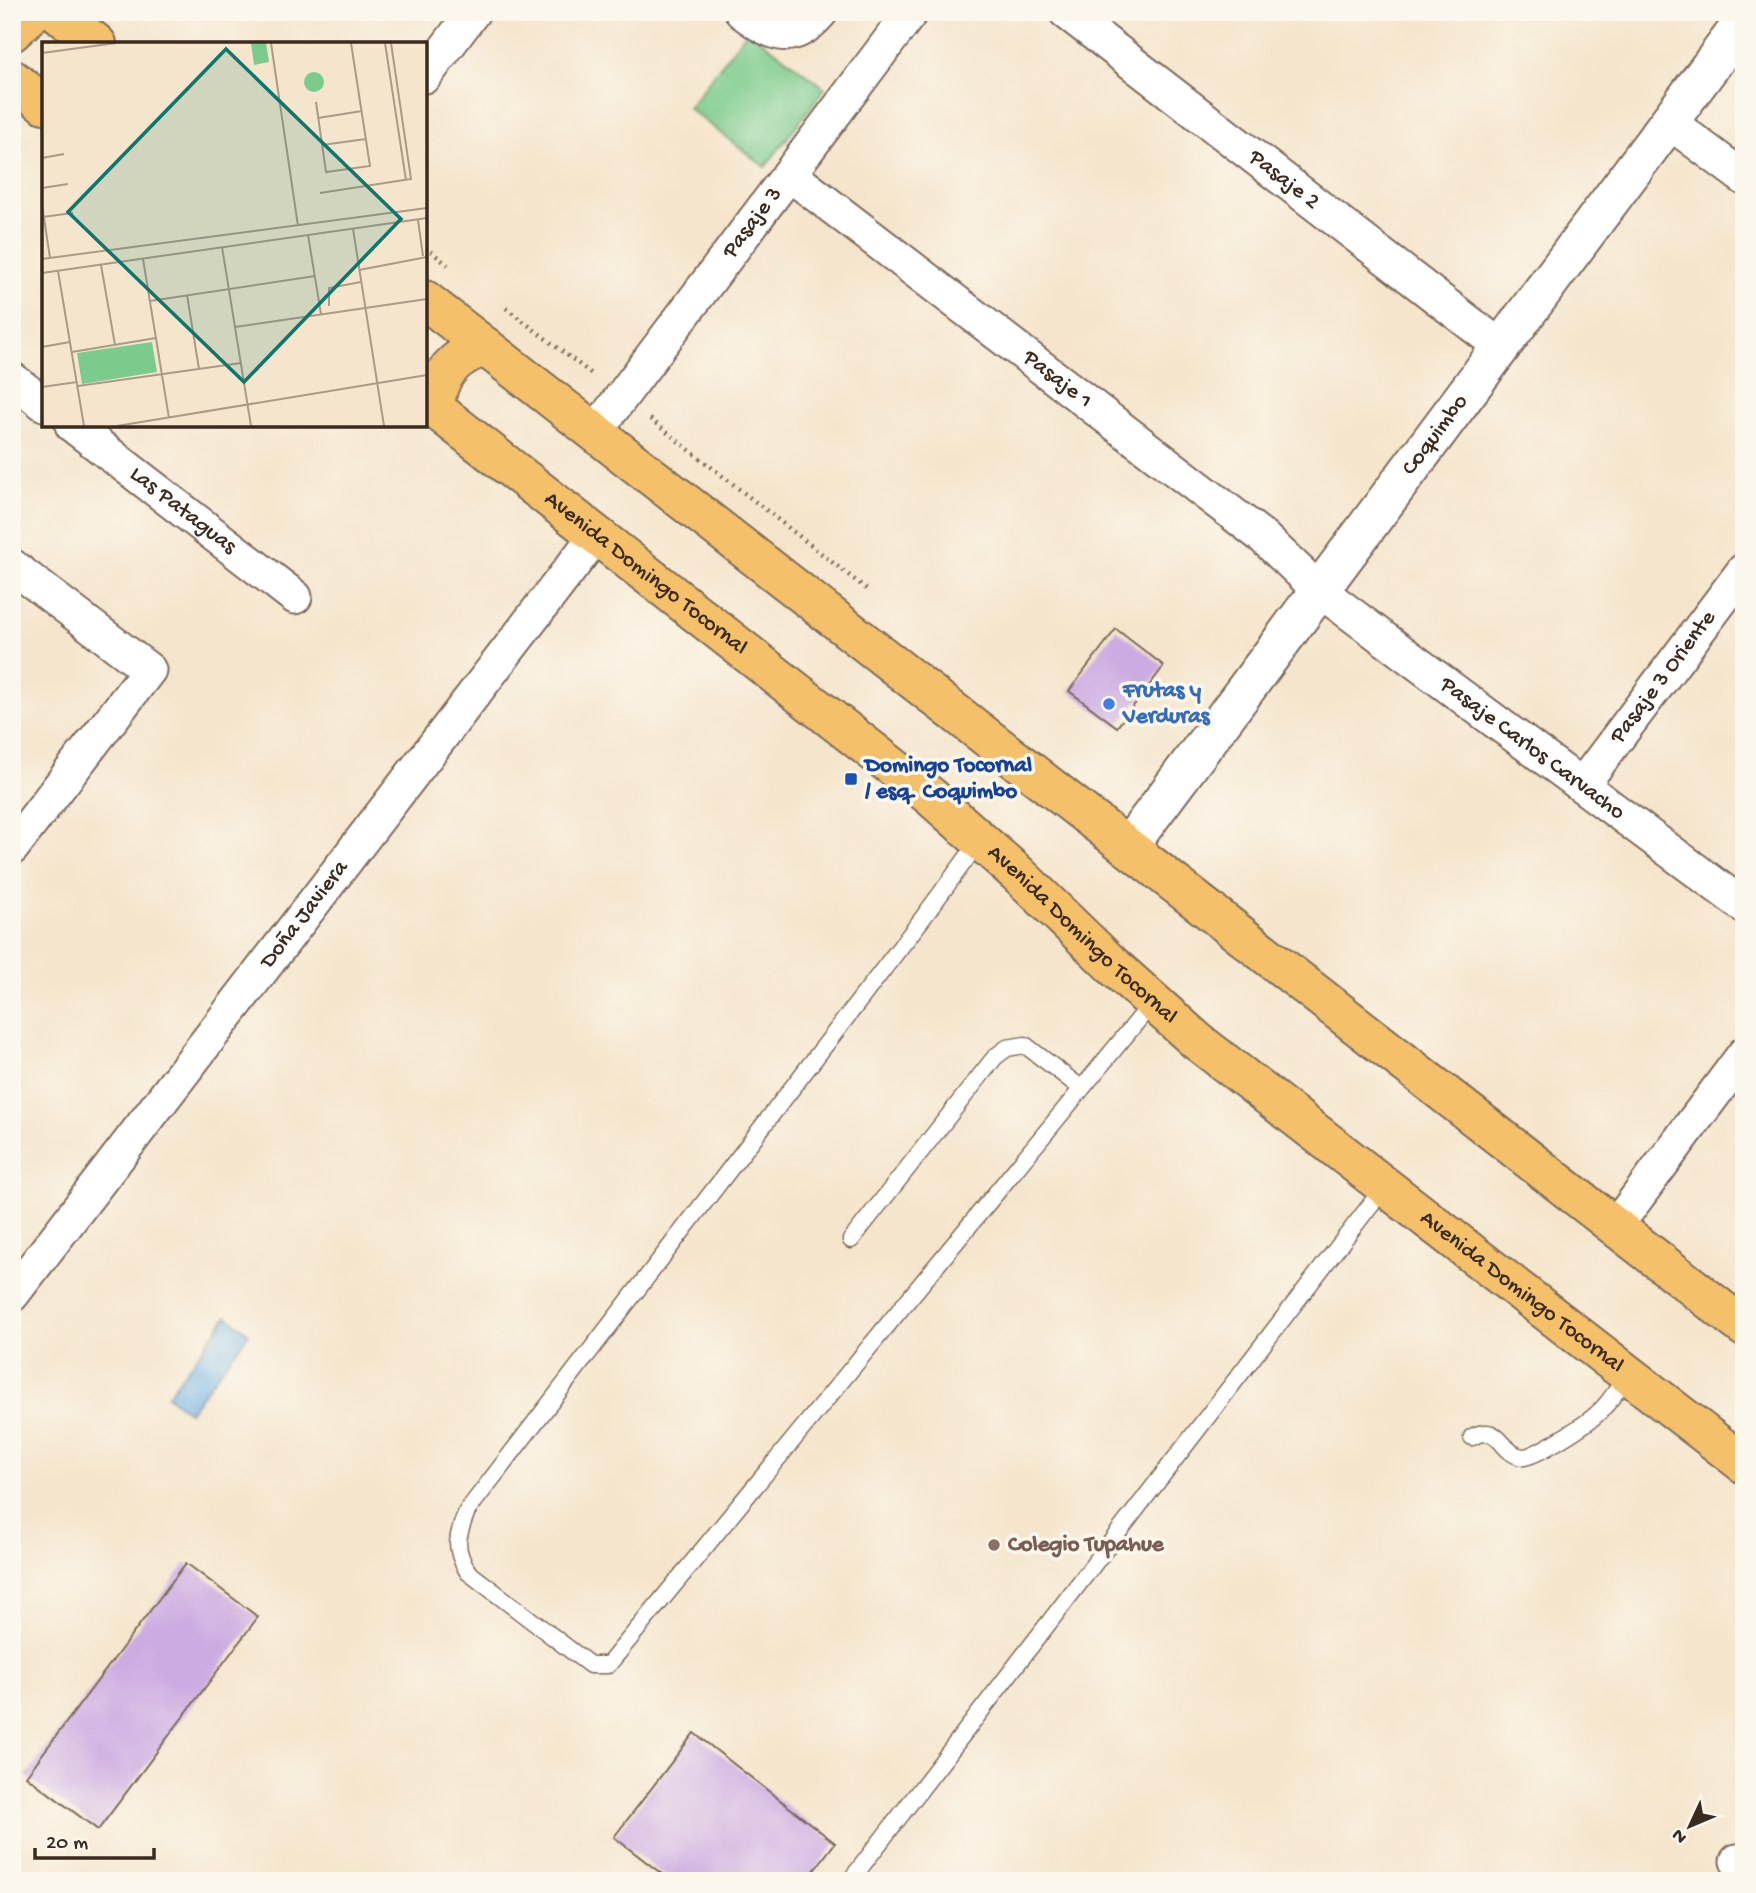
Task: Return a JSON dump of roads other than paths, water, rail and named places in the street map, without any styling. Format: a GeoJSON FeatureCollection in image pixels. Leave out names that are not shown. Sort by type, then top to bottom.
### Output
{"type":"FeatureCollection","features":[{"type":"Feature","properties":{"kind":"main road"},"geometry":{"type":"LineString","coordinates":[[12,33],[33,12]]}},
{"type":"Feature","properties":{"kind":"main road"},"geometry":{"type":"LineString","coordinates":[[57,12],[94,42]]}},
{"type":"Feature","properties":{"kind":"main road"},"geometry":{"type":"LineString","coordinates":[[12,79],[42,102]]}},
{"type":"Feature","properties":{"kind":"main road"},"geometry":{"type":"LineString","coordinates":[[427,301],[1744,1327]]}},
{"type":"Feature","properties":{"kind":"main road"},"geometry":{"type":"LineString","coordinates":[[430,405],[448,368],[465,354],[486,347]]}},
{"type":"Feature","properties":{"kind":"main road","name":"Avenida Domingo Tocornal"},"geometry":{"type":"LineString","coordinates":[[430,405],[930,796],[1207,1049],[1744,1464]]}},
{"type":"Feature","properties":{"kind":"street"},"geometry":{"type":"LineString","coordinates":[[427,73],[473,12]]}},
{"type":"Feature","properties":{"kind":"street"},"geometry":{"type":"LineString","coordinates":[[742,12],[774,33],[788,34],[799,32],[821,12]]}},
{"type":"Feature","properties":{"kind":"street","name":"Pasaje 3"},"geometry":{"type":"LineString","coordinates":[[595,432],[911,12]]}},
{"type":"Feature","properties":{"kind":"street","name":"Pasaje 2"},"geometry":{"type":"LineString","coordinates":[[1066,12],[1501,347]]}},
{"type":"Feature","properties":{"kind":"street","name":"Coquimbo"},"geometry":{"type":"LineString","coordinates":[[1128,847],[1744,21]]}},
{"type":"Feature","properties":{"kind":"street"},"geometry":{"type":"LineString","coordinates":[[1669,122],[1744,178]]}},
{"type":"Feature","properties":{"kind":"street","name":"Pasaje 1"},"geometry":{"type":"LineString","coordinates":[[789,174],[1263,537],[1320,591]]}},
{"type":"Feature","properties":{"kind":"street"},"geometry":{"type":"LineString","coordinates":[[12,379],[42,402]]}},
{"type":"Feature","properties":{"kind":"street","name":"Las Pataguas"},"geometry":{"type":"LineString","coordinates":[[75,427],[295,597]]}},
{"type":"Feature","properties":{"kind":"street","name":"Doña Javiera"},"geometry":{"type":"LineString","coordinates":[[12,1294],[597,534]]}},
{"type":"Feature","properties":{"kind":"street"},"geometry":{"type":"LineString","coordinates":[[12,566],[149,670],[14,841]]}},
{"type":"Feature","properties":{"kind":"street","name":"Pasaje 3 Oriente"},"geometry":{"type":"LineString","coordinates":[[1582,785],[1744,570]]}},
{"type":"Feature","properties":{"kind":"street","name":"Pasaje Carlos Carvacho"},"geometry":{"type":"LineString","coordinates":[[1320,591],[1744,906]]}},
{"type":"Feature","properties":{"kind":"street"},"geometry":{"type":"LineString","coordinates":[[1615,1227],[1744,1054]]}},
{"type":"Feature","properties":{"kind":"lane"},"geometry":{"type":"LineString","coordinates":[[980,840],[914,930],[467,1511],[458,1535],[457,1554],[468,1572],[590,1665],[608,1665],[1153,1002]]}},
{"type":"Feature","properties":{"kind":"lane"},"geometry":{"type":"LineString","coordinates":[[851,1240],[995,1057],[1007,1048],[1025,1045],[1081,1088]]}},
{"type":"Feature","properties":{"kind":"lane"},"geometry":{"type":"LineString","coordinates":[[850,1881],[1385,1186]]}},
{"type":"Feature","properties":{"kind":"lane"},"geometry":{"type":"LineString","coordinates":[[1472,1437],[1482,1432],[1491,1433],[1516,1455],[1526,1457],[1539,1453],[1599,1413],[1628,1374]]}},
{"type":"Feature","properties":{"kind":"water"},"geometry":{"type":"Polygon","coordinates":[[[227,1316],[249,1333],[189,1412],[167,1396],[227,1316]]]}},
{"type":"Feature","properties":{"kind":"place","name":"Frutas y Verduras"},"geometry":{"type":"Point","coordinates":[1109,704]}},
{"type":"Feature","properties":{"kind":"place","name":"Domingo Tocornal / esq. Coquimbo"},"geometry":{"type":"Point","coordinates":[851,779]}},
{"type":"Feature","properties":{"kind":"place","name":"Colegio Tupahue"},"geometry":{"type":"Point","coordinates":[994,1545]}}]}
